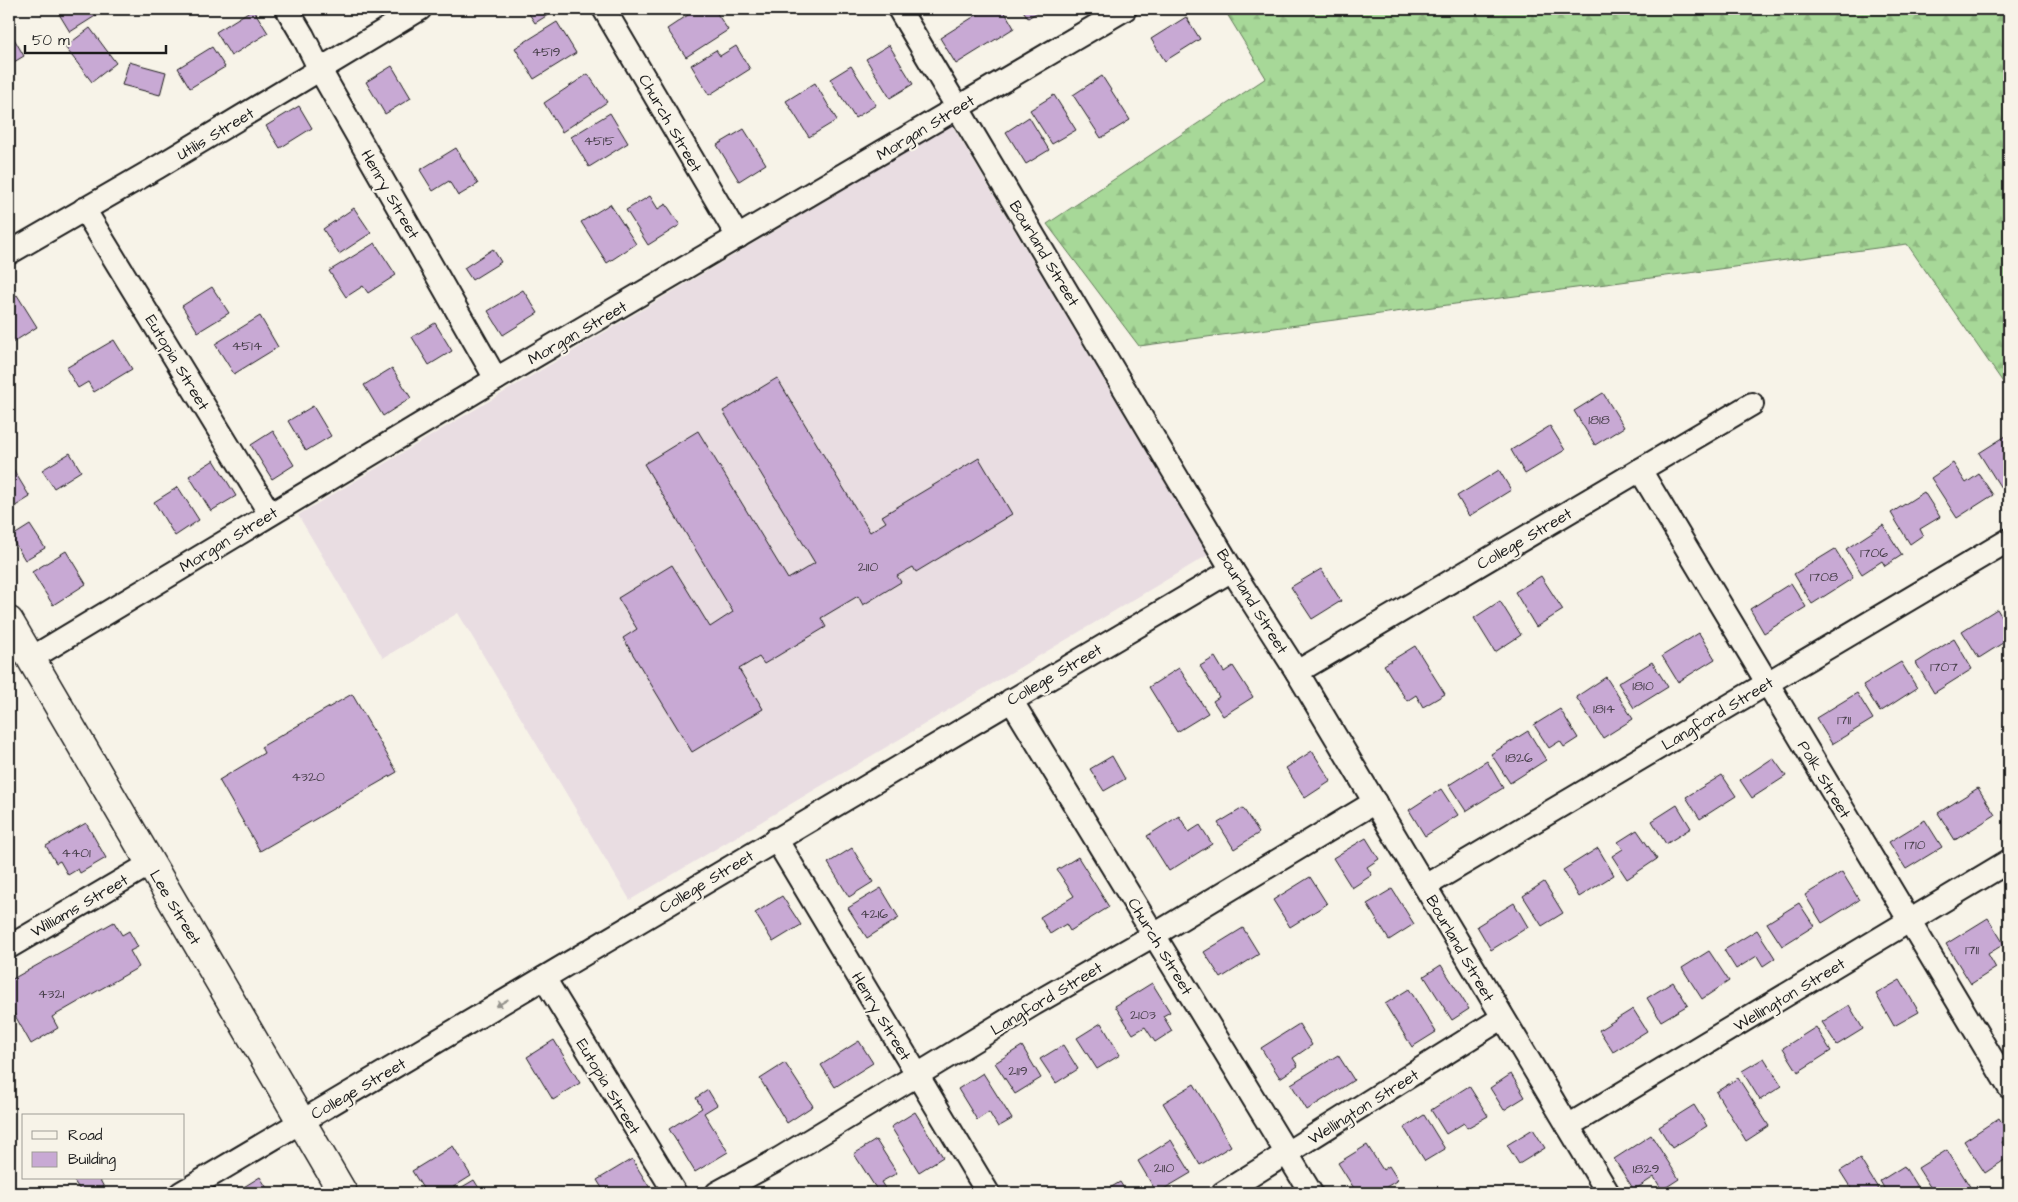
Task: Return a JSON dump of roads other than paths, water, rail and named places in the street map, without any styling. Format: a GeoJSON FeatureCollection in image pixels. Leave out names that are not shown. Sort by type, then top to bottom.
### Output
{"type":"FeatureCollection","features":[{"type":"Feature","properties":{"kind":"main road","name":"Lee Street"},"geometry":{"type":"LineString","coordinates":[[9,621],[343,1193]]}},
{"type":"Feature","properties":{"kind":"street","name":"Henry Street"},"geometry":{"type":"LineString","coordinates":[[287,9],[496,379]]}},
{"type":"Feature","properties":{"kind":"street","name":"Utilis Street"},"geometry":{"type":"LineString","coordinates":[[9,253],[420,9]]}},
{"type":"Feature","properties":{"kind":"street","name":"Church Street"},"geometry":{"type":"LineString","coordinates":[[604,9],[738,237]]}},
{"type":"Feature","properties":{"kind":"street","name":"Bourland Street"},"geometry":{"type":"LineString","coordinates":[[898,9],[959,107],[1232,570],[1297,672],[1608,1193]]}},
{"type":"Feature","properties":{"kind":"street","name":"Morgan Street"},"geometry":{"type":"LineString","coordinates":[[30,659],[496,379],[1125,9]]}},
{"type":"Feature","properties":{"kind":"street","name":"Eutopia Street"},"geometry":{"type":"LineString","coordinates":[[84,209],[270,514]]}},
{"type":"Feature","properties":{"kind":"street","name":"College Street"},"geometry":{"type":"LineString","coordinates":[[1297,672],[1752,404]]}},
{"type":"Feature","properties":{"kind":"street","name":"Polk Street"},"geometry":{"type":"LineString","coordinates":[[1640,470],[2009,1087]]}},
{"type":"Feature","properties":{"kind":"street","name":"Langford Street"},"geometry":{"type":"LineString","coordinates":[[1425,886],[2009,540]]}},
{"type":"Feature","properties":{"kind":"street","name":"College Street"},"geometry":{"type":"LineString","coordinates":[[181,1193],[1232,570]]}},
{"type":"Feature","properties":{"kind":"street","name":"Church Street"},"geometry":{"type":"LineString","coordinates":[[1011,700],[1311,1193]]}},
{"type":"Feature","properties":{"kind":"street","name":"Langford Street"},"geometry":{"type":"LineString","coordinates":[[717,1193],[780,1159],[1034,1004],[1154,935],[1375,802]]}},
{"type":"Feature","properties":{"kind":"street","name":"Henry Street"},"geometry":{"type":"LineString","coordinates":[[776,839],[988,1193]]}},
{"type":"Feature","properties":{"kind":"street","name":"Wellington Street"},"geometry":{"type":"LineString","coordinates":[[1568,1126],[2009,861]]}},
{"type":"Feature","properties":{"kind":"street","name":"Williams Street"},"geometry":{"type":"LineString","coordinates":[[9,947],[150,864]]}},
{"type":"Feature","properties":{"kind":"street","name":"Eutopia Street"},"geometry":{"type":"LineString","coordinates":[[544,978],[674,1193]]}},
{"type":"Feature","properties":{"kind":"street","name":"Wellington Street"},"geometry":{"type":"LineString","coordinates":[[1224,1193],[1502,1018]]}}]}
